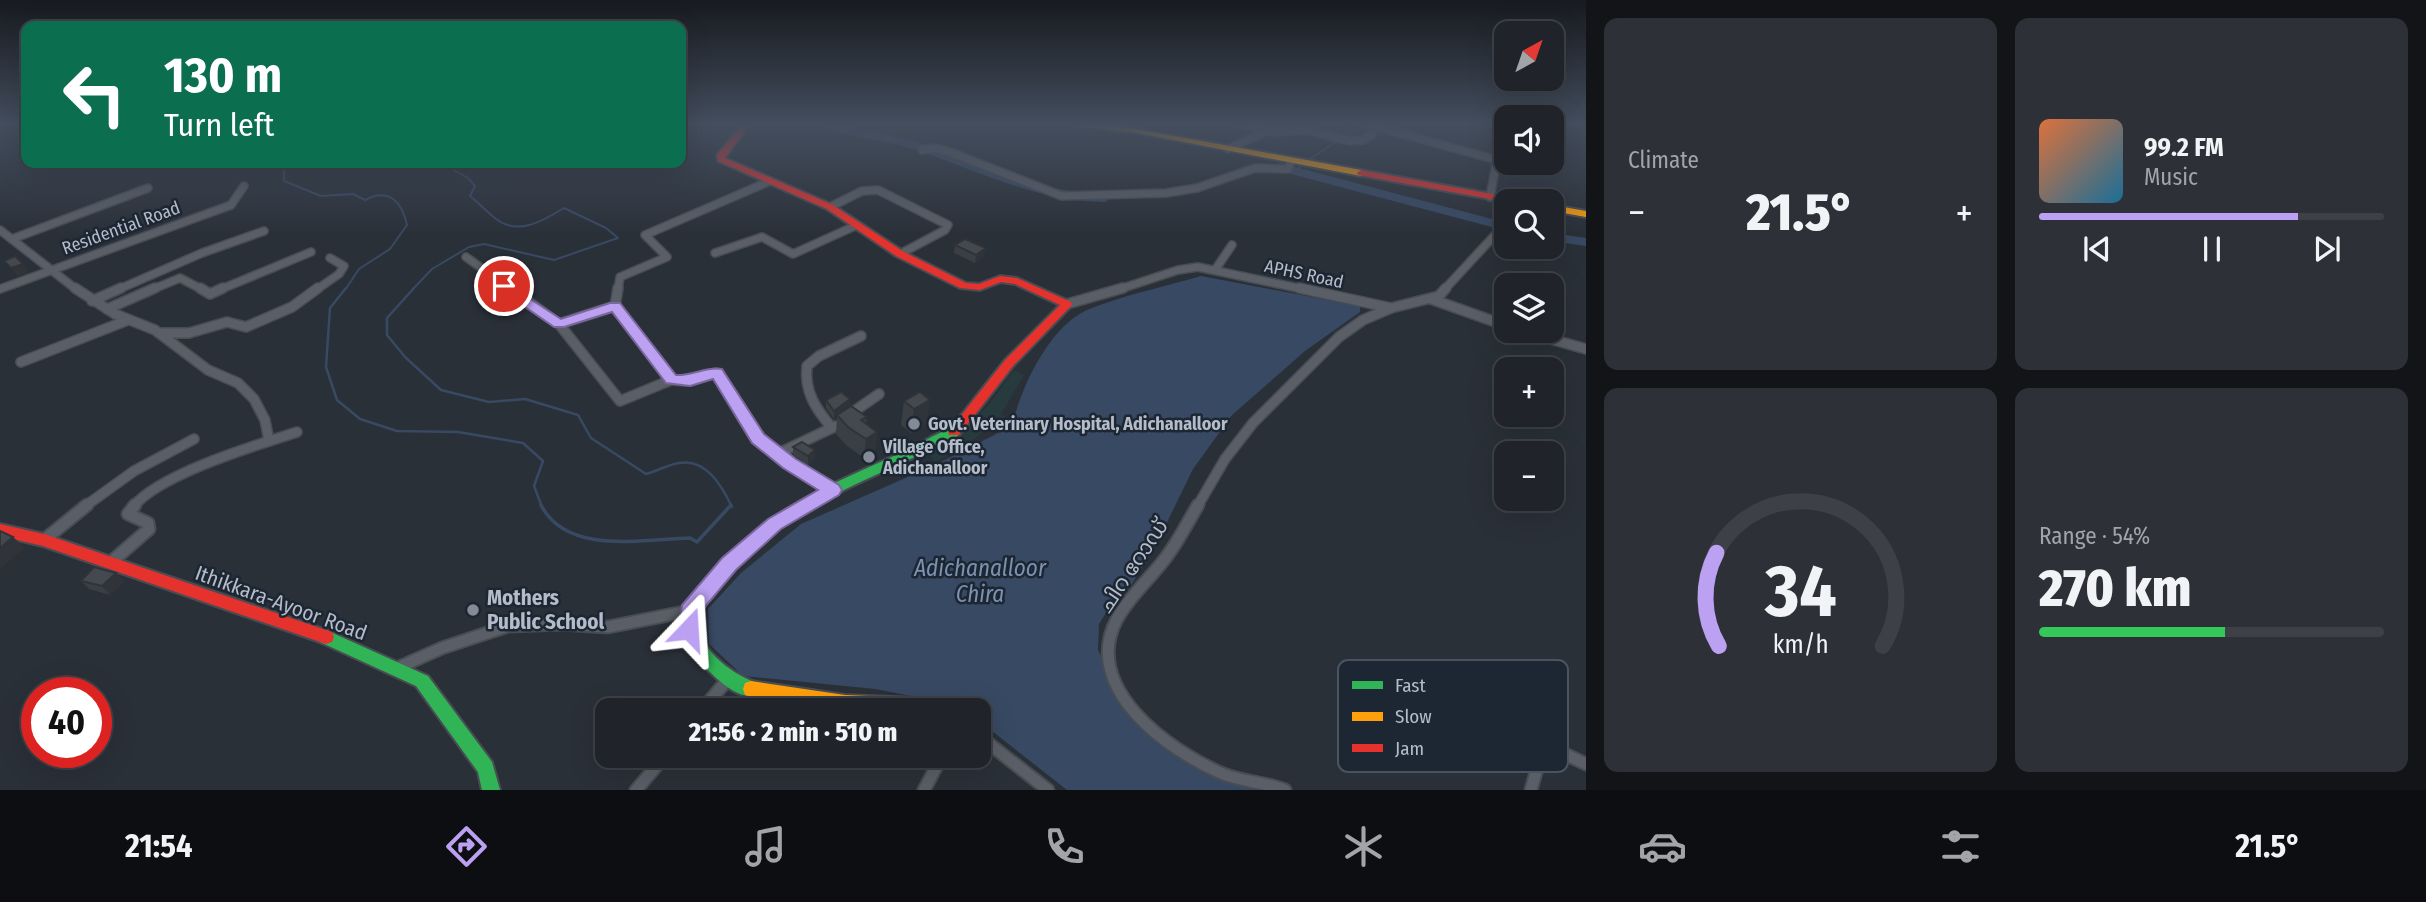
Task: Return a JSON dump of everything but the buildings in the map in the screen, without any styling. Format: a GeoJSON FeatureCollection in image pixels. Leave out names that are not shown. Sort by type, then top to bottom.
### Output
{"type":"FeatureCollection","features":[{"type":"Feature","properties":{"kind":"street"},"geometry":{"type":"LineString","coordinates":[[397,668],[442,648],[508,626],[562,624],[608,627],[689,611],[729,564],[775,524],[833,490],[921,451],[956,431],[1009,363],[1067,304],[1017,281],[1000,279],[979,287],[964,286],[900,254],[830,207],[725,161]]}},
{"type":"Feature","properties":{"kind":"street"},"geometry":{"type":"LineString","coordinates":[[973,161],[1062,196],[1166,193],[1197,188],[1255,168],[1287,169],[1291,161],[1494,198]]}},
{"type":"Feature","properties":{"kind":"street"},"geometry":{"type":"LineString","coordinates":[[1490,197],[1497,161]]}},
{"type":"Feature","properties":{"kind":"street"},"geometry":{"type":"LineString","coordinates":[[671,380],[615,306],[620,277],[667,257],[645,235],[770,181]]}},
{"type":"Feature","properties":{"kind":"street","name":"Residential Road"},"geometry":{"type":"LineString","coordinates":[[0,289],[231,205],[244,186]]}},
{"type":"Feature","properties":{"kind":"street"},"geometry":{"type":"LineString","coordinates":[[12,239],[148,188]]}},
{"type":"Feature","properties":{"kind":"street"},"geometry":{"type":"LineString","coordinates":[[830,207],[862,191],[878,190],[948,225],[949,228],[900,254]]}},
{"type":"Feature","properties":{"kind":"street"},"geometry":{"type":"LineString","coordinates":[[1564,210],[1586,214]]}},
{"type":"Feature","properties":{"kind":"street"},"geometry":{"type":"LineString","coordinates":[[715,253],[765,237],[793,254],[857,225]]}},
{"type":"Feature","properties":{"kind":"street"},"geometry":{"type":"LineString","coordinates":[[0,230],[92,301],[159,333],[208,370],[239,383],[254,399],[264,420],[269,441]]}},
{"type":"Feature","properties":{"kind":"street"},"geometry":{"type":"LineString","coordinates":[[92,301],[221,246],[264,231]]}},
{"type":"Feature","properties":{"kind":"street","name":"APHS Road"},"geometry":{"type":"LineString","coordinates":[[1067,304],[1188,267],[1215,270],[1391,307],[1439,296],[1494,236]]}},
{"type":"Feature","properties":{"kind":"street"},"geometry":{"type":"LineString","coordinates":[[1215,270],[1233,245]]}},
{"type":"Feature","properties":{"kind":"street"},"geometry":{"type":"LineString","coordinates":[[107,309],[180,278],[209,294],[311,251]]}},
{"type":"Feature","properties":{"kind":"street"},"geometry":{"type":"LineString","coordinates":[[466,257],[559,324],[620,401],[671,380],[690,381],[716,373],[754,432],[777,454],[833,490]]}},
{"type":"Feature","properties":{"kind":"street"},"geometry":{"type":"LineString","coordinates":[[159,333],[189,333],[227,322],[246,327],[280,312],[339,274],[344,265],[330,258]]}},
{"type":"Feature","properties":{"kind":"street"},"geometry":{"type":"LineString","coordinates":[[1431,299],[1494,321]]}},
{"type":"Feature","properties":{"kind":"street"},"geometry":{"type":"LineString","coordinates":[[559,324],[615,306]]}},
{"type":"Feature","properties":{"kind":"street","name":"ചിറ റോഡ്"},"geometry":{"type":"LineString","coordinates":[[1285,790],[1221,772],[1175,747],[1140,720],[1119,685],[1110,661],[1110,636],[1118,620],[1169,553],[1202,494],[1247,429],[1295,384],[1322,352],[1353,325],[1391,307]]}},
{"type":"Feature","properties":{"kind":"street"},"geometry":{"type":"LineString","coordinates":[[21,362],[128,320]]}},
{"type":"Feature","properties":{"kind":"street"},"geometry":{"type":"LineString","coordinates":[[832,428],[817,412],[807,389],[807,366],[819,356],[860,337]]}},
{"type":"Feature","properties":{"kind":"street"},"geometry":{"type":"LineString","coordinates":[[1564,343],[1586,349]]}},
{"type":"Feature","properties":{"kind":"street"},"geometry":{"type":"LineString","coordinates":[[777,454],[832,428],[879,394]]}},
{"type":"Feature","properties":{"kind":"street"},"geometry":{"type":"LineString","coordinates":[[110,563],[149,529],[148,523],[128,514],[134,504],[210,462],[297,432]]}},
{"type":"Feature","properties":{"kind":"street"},"geometry":{"type":"LineString","coordinates":[[44,540],[141,466],[194,439]]}},
{"type":"Feature","properties":{"kind":"street","name":"Ithikkara-Ayoor Road"},"geometry":{"type":"LineString","coordinates":[[0,530],[44,540],[345,644],[422,681],[486,768],[491,790]]}},
{"type":"Feature","properties":{"kind":"street"},"geometry":{"type":"LineString","coordinates":[[689,611],[689,629],[696,646],[727,679],[762,692],[807,698]]}},
{"type":"Feature","properties":{"kind":"street"},"geometry":{"type":"LineString","coordinates":[[712,698],[727,679]]}},
{"type":"Feature","properties":{"kind":"street"},"geometry":{"type":"LineString","coordinates":[[991,745],[1048,790]]}},
{"type":"Feature","properties":{"kind":"street"},"geometry":{"type":"LineString","coordinates":[[1568,755],[1586,764]]}},
{"type":"Feature","properties":{"kind":"street"},"geometry":{"type":"LineString","coordinates":[[636,790],[655,768]]}},
{"type":"Feature","properties":{"kind":"street"},"geometry":{"type":"LineString","coordinates":[[924,790],[936,768]]}},
{"type":"Feature","properties":{"kind":"street"},"geometry":{"type":"LineString","coordinates":[[1531,790],[1536,772]]}},
{"type":"Feature","properties":{"kind":"green space"},"geometry":{"type":"Polygon","coordinates":[[[1014,370],[1024,375],[1001,414],[1009,419],[1004,425],[994,420],[977,437],[935,462],[928,453],[957,435],[977,418],[1014,370]]]}},
{"type":"Feature","properties":{"kind":"water","name":"Adichanalloor Chira"},"geometry":{"type":"Polygon","coordinates":[[[1201,276],[1360,306],[1360,312],[1305,351],[1232,415],[1193,469],[1156,545],[1130,587],[1112,603],[1099,624],[1098,650],[1122,699],[1149,734],[1267,790],[1067,790],[991,730],[991,698],[922,698],[875,689],[743,676],[709,644],[708,609],[741,573],[801,524],[935,465],[1012,426],[1022,394],[1049,344],[1073,318],[1115,300],[1201,276]]]}},
{"type":"Feature","properties":{"kind":"waterway"},"geometry":{"type":"LineString","coordinates":[[957,161],[1032,187],[1104,198]]}},
{"type":"Feature","properties":{"kind":"waterway"},"geometry":{"type":"LineString","coordinates":[[1296,170],[1302,165]]}},
{"type":"Feature","properties":{"kind":"waterway"},"geometry":{"type":"LineString","coordinates":[[1280,167],[1494,224]]}},
{"type":"Feature","properties":{"kind":"waterway"},"geometry":{"type":"LineString","coordinates":[[284,168],[284,181],[321,196],[353,194],[365,200],[373,196],[388,196],[402,210],[407,225],[390,249],[359,269],[345,290]]}},
{"type":"Feature","properties":{"kind":"waterway"},"geometry":{"type":"LineString","coordinates":[[412,290],[432,269],[469,247],[484,244],[554,260],[618,238],[606,228],[564,208],[530,225],[504,224],[470,196],[475,186],[468,178],[450,168]]}},
{"type":"Feature","properties":{"kind":"waterway"},"geometry":{"type":"LineString","coordinates":[[1564,239],[1586,242]]}},
{"type":"Feature","properties":{"kind":"waterway"},"geometry":{"type":"LineString","coordinates":[[346,288],[330,308],[326,367],[337,400],[360,419],[397,431],[458,432],[523,443],[543,461],[534,486],[541,506]]}},
{"type":"Feature","properties":{"kind":"waterway"},"geometry":{"type":"LineString","coordinates":[[414,288],[387,318],[387,335],[405,357],[441,390],[489,402],[525,399],[578,415],[591,438],[646,474],[679,463],[689,463],[705,469],[718,483],[731,505]]}},
{"type":"Feature","properties":{"kind":"waterway"},"geometry":{"type":"LineString","coordinates":[[541,506],[553,521],[569,532],[587,538],[608,541],[690,538],[697,542],[731,505]]}},
{"type":"Feature","properties":{"kind":"traffic: fast"},"geometry":{"type":"LineString","coordinates":[[751,689],[723,674],[697,646],[689,626],[689,611],[741,553],[776,523],[819,497],[954,432]]}},
{"type":"Feature","properties":{"kind":"traffic: fast"},"geometry":{"type":"LineString","coordinates":[[326,637],[422,681],[486,768],[491,790]]}},
{"type":"Feature","properties":{"kind":"traffic: slow"},"geometry":{"type":"LineString","coordinates":[[1296,161],[1361,173]]}},
{"type":"Feature","properties":{"kind":"traffic: slow"},"geometry":{"type":"LineString","coordinates":[[1564,210],[1586,214]]}},
{"type":"Feature","properties":{"kind":"traffic: slow"},"geometry":{"type":"LineString","coordinates":[[751,689],[811,698]]}},
{"type":"Feature","properties":{"kind":"traffic: jam"},"geometry":{"type":"LineString","coordinates":[[725,161],[830,207],[900,254],[964,286],[980,287],[1000,279],[1017,281],[1067,304],[1009,363],[954,432]]}},
{"type":"Feature","properties":{"kind":"traffic: jam"},"geometry":{"type":"LineString","coordinates":[[1361,173],[1494,197]]}},
{"type":"Feature","properties":{"kind":"traffic: jam"},"geometry":{"type":"LineString","coordinates":[[0,530],[44,540],[326,637]]}},
{"type":"Feature","properties":{"kind":"place","name":"Govt. Veterinary Hospital, Adichanalloor"},"geometry":{"type":"Point","coordinates":[914,424]}},
{"type":"Feature","properties":{"kind":"place","name":"Village Office, Adichanalloor"},"geometry":{"type":"Point","coordinates":[869,457]}},
{"type":"Feature","properties":{"kind":"place","name":"Mothers Public School"},"geometry":{"type":"Point","coordinates":[473,610]}},
{"type":"Feature","properties":{"kind":"route"},"geometry":{"type":"LineString","coordinates":[[504,286],[559,324],[615,306],[671,380],[690,381],[716,373],[758,438],[789,463],[833,490],[775,524],[729,564],[689,611],[689,629]]}}]}
